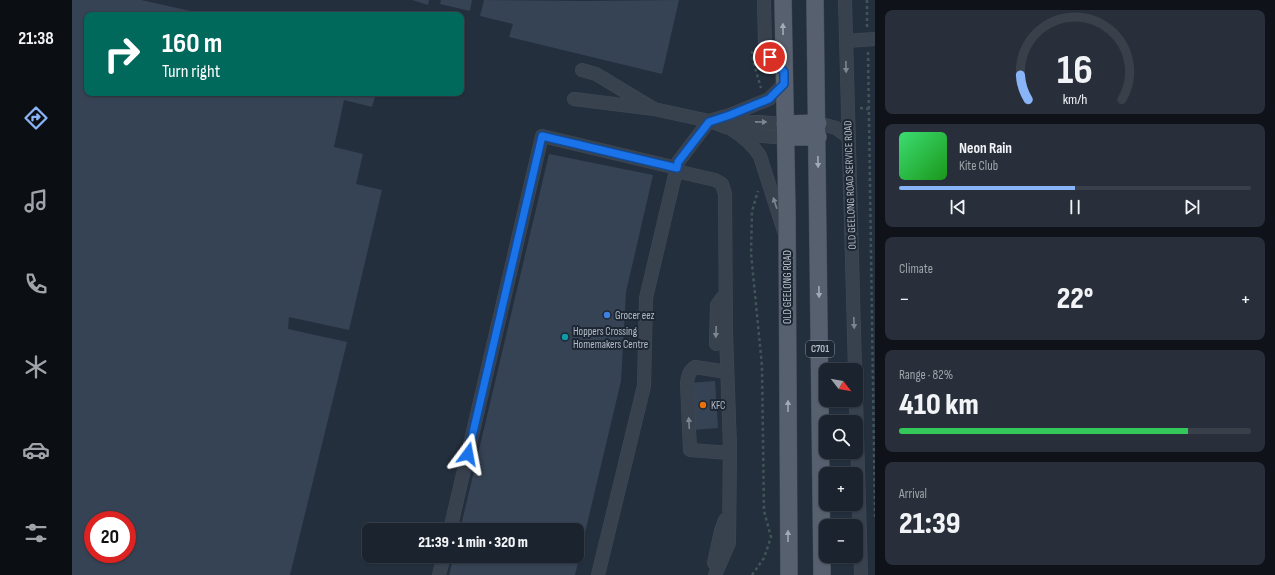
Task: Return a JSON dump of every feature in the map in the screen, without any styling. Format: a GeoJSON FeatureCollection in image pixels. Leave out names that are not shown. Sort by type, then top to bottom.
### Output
{"type":"FeatureCollection","features":[{"type":"Feature","properties":{"kind":"main road","name":"OLD GEELONG ROAD"},"geometry":{"type":"LineString","coordinates":[[783,0],[787,240],[788,575]]}},
{"type":"Feature","properties":{"kind":"main road","name":"C701"},"geometry":{"type":"LineString","coordinates":[[815,0],[818,130],[822,575]]}},
{"type":"Feature","properties":{"kind":"main road"},"geometry":{"type":"LineString","coordinates":[[785,130],[818,130]]}},
{"type":"Feature","properties":{"kind":"street"},"geometry":{"type":"LineString","coordinates":[[598,575],[644,386],[646,298],[678,162],[709,122],[769,99],[784,78],[770,57],[765,46],[764,0]]}},
{"type":"Feature","properties":{"kind":"street","name":"OLD GEELONG ROAD SERVICE ROAD"},"geometry":{"type":"LineString","coordinates":[[845,0],[855,363]]}},
{"type":"Feature","properties":{"kind":"street"},"geometry":{"type":"LineString","coordinates":[[846,41],[871,39]]}},
{"type":"Feature","properties":{"kind":"street"},"geometry":{"type":"LineString","coordinates":[[582,70],[596,74],[654,109]]}},
{"type":"Feature","properties":{"kind":"street"},"geometry":{"type":"LineString","coordinates":[[574,99],[654,109],[709,122],[754,135],[770,137],[785,130]]}},
{"type":"Feature","properties":{"kind":"street"},"geometry":{"type":"LineString","coordinates":[[709,122],[759,122],[785,130]]}},
{"type":"Feature","properties":{"kind":"street"},"geometry":{"type":"LineString","coordinates":[[818,130],[827,125],[836,128],[848,137]]}},
{"type":"Feature","properties":{"kind":"street"},"geometry":{"type":"LineString","coordinates":[[733,130],[754,146],[760,156],[787,240]]}},
{"type":"Feature","properties":{"kind":"street"},"geometry":{"type":"LineString","coordinates":[[452,523],[542,136],[676,169],[715,180],[722,184],[725,194],[730,449],[729,542],[715,575]]}},
{"type":"Feature","properties":{"kind":"street"},"geometry":{"type":"LineString","coordinates":[[716,344],[717,305],[726,294]]}},
{"type":"Feature","properties":{"kind":"street"},"geometry":{"type":"LineString","coordinates":[[728,372],[696,367],[692,369],[689,374],[687,383],[690,444],[730,449]]}},
{"type":"Feature","properties":{"kind":"street"},"geometry":{"type":"LineString","coordinates":[[856,407],[861,575]]}},
{"type":"Feature","properties":{"kind":"street"},"geometry":{"type":"LineString","coordinates":[[439,575],[442,563]]}},
{"type":"Feature","properties":{"kind":"path"},"geometry":{"type":"LineString","coordinates":[[867,0],[871,39],[875,519]]}},
{"type":"Feature","properties":{"kind":"path"},"geometry":{"type":"LineString","coordinates":[[752,575],[764,558],[771,537],[764,511],[762,366]]}},
{"type":"Feature","properties":{"kind":"building"},"geometry":{"type":"Polygon","coordinates":[[[72,0],[141,0],[195,12],[84,12],[84,96],[375,96],[372,107],[344,100],[334,147],[363,154],[356,184],[382,190],[349,330],[289,317],[288,329],[347,342],[290,575],[72,575],[72,0]]]}},
{"type":"Feature","properties":{"kind":"building"},"geometry":{"type":"Polygon","coordinates":[[[412,0],[429,0],[428,5],[412,0]]]}},
{"type":"Feature","properties":{"kind":"building"},"geometry":{"type":"Polygon","coordinates":[[[441,0],[472,0],[470,11],[440,4],[441,0]]]}},
{"type":"Feature","properties":{"kind":"building"},"geometry":{"type":"Polygon","coordinates":[[[484,0],[679,0],[662,74],[509,37],[513,24],[480,16],[484,0]]]}},
{"type":"Feature","properties":{"kind":"building","name":"Hoppers Crossing Homemakers Centre"},"geometry":{"type":"Polygon","coordinates":[[[549,154],[653,175],[626,292],[621,381],[584,537],[584,523],[462,523],[549,154]]]}},
{"type":"Feature","properties":{"kind":"building","name":"KFC"},"geometry":{"type":"Polygon","coordinates":[[[715,381],[718,428],[692,430],[689,383],[715,381]]]}},
{"type":"Feature","properties":{"kind":"building","name":"Hoppers Crossing Homemakers Centre"},"geometry":{"type":"Polygon","coordinates":[[[452,563],[578,563],[575,575],[449,575],[452,563]]]}},
{"type":"Feature","properties":{"kind":"place","name":"Grocer eez"},"geometry":{"type":"Point","coordinates":[607,315]}},
{"type":"Feature","properties":{"kind":"place","name":"Hoppers Crossing Homemakers Centre"},"geometry":{"type":"Point","coordinates":[565,337]}},
{"type":"Feature","properties":{"kind":"place","name":"KFC"},"geometry":{"type":"Point","coordinates":[703,405]}},
{"type":"Feature","properties":{"kind":"route"},"geometry":{"type":"LineString","coordinates":[[468,454],[542,136],[677,168],[678,162],[709,122],[769,99],[784,84],[784,72],[770,57]]}}]}
